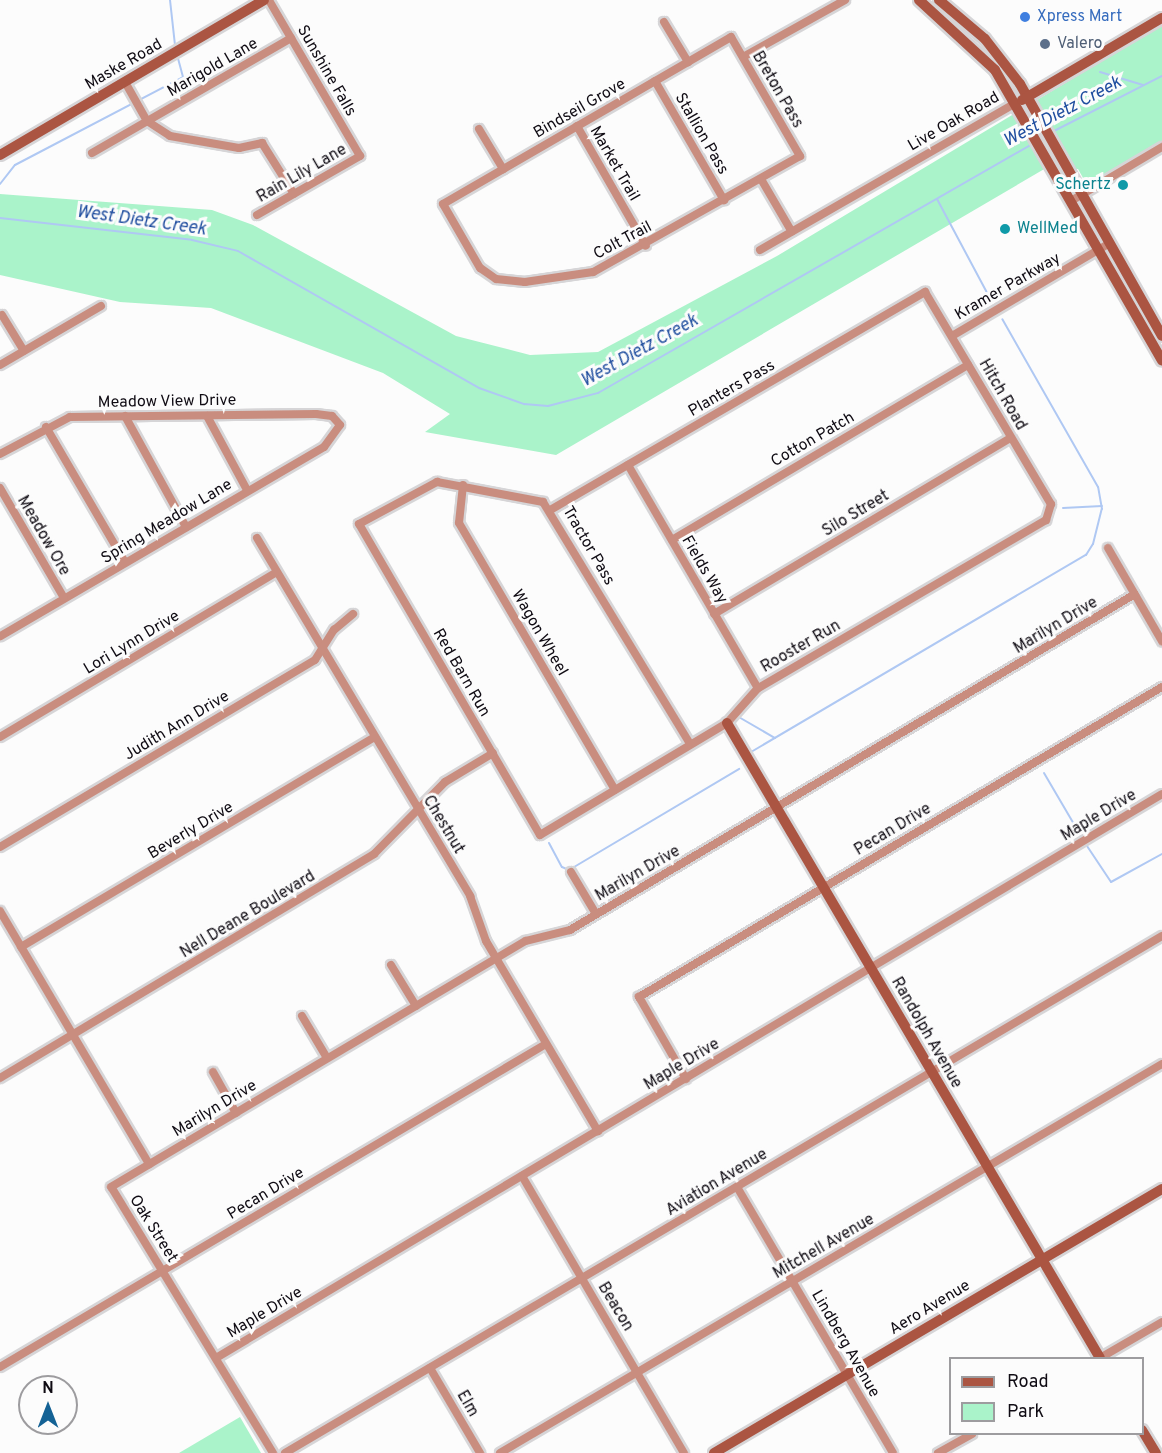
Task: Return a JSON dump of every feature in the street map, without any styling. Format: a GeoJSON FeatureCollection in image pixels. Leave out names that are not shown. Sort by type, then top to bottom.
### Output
{"type":"FeatureCollection","features":[{"type":"Feature","properties":{"kind":"street","name":"Maske Road"},"geometry":{"type":"LineString","coordinates":[[0,155],[264,0]]}},
{"type":"Feature","properties":{"kind":"street","name":"Sunshine Falls"},"geometry":{"type":"LineString","coordinates":[[269,0],[360,156]]}},
{"type":"Feature","properties":{"kind":"street"},"geometry":{"type":"LineString","coordinates":[[743,57],[845,0]]}},
{"type":"Feature","properties":{"kind":"street"},"geometry":{"type":"LineString","coordinates":[[919,0],[976,48],[1016,103],[1099,250],[1149,314],[1162,336]]}},
{"type":"Feature","properties":{"kind":"street"},"geometry":{"type":"LineString","coordinates":[[939,0],[986,39],[1028,97],[1110,243],[1139,320],[1162,360]]}},
{"type":"Feature","properties":{"kind":"street","name":"Live Oak Road"},"geometry":{"type":"LineString","coordinates":[[760,250],[1162,18]]}},
{"type":"Feature","properties":{"kind":"street"},"geometry":{"type":"LineString","coordinates":[[664,22],[688,62]]}},
{"type":"Feature","properties":{"kind":"street","name":"Breton Pass"},"geometry":{"type":"LineString","coordinates":[[731,37],[800,156]]}},
{"type":"Feature","properties":{"kind":"street","name":"Bindseil Grove"},"geometry":{"type":"LineString","coordinates":[[443,204],[731,37]]}},
{"type":"Feature","properties":{"kind":"street","name":"Marigold Lane"},"geometry":{"type":"LineString","coordinates":[[92,153],[291,38]]}},
{"type":"Feature","properties":{"kind":"street","name":"Stallion Pass"},"geometry":{"type":"LineString","coordinates":[[655,81],[724,200]]}},
{"type":"Feature","properties":{"kind":"street"},"geometry":{"type":"LineString","coordinates":[[125,82],[147,122],[170,136],[239,148],[262,143],[294,194]]}},
{"type":"Feature","properties":{"kind":"street","name":"Market Trail"},"geometry":{"type":"LineString","coordinates":[[577,126],[646,246]]}},
{"type":"Feature","properties":{"kind":"street"},"geometry":{"type":"LineString","coordinates":[[479,129],[503,169]]}},
{"type":"Feature","properties":{"kind":"street"},"geometry":{"type":"LineString","coordinates":[[1071,201],[1162,147]]}},
{"type":"Feature","properties":{"kind":"street","name":"Rain Lily Lane"},"geometry":{"type":"LineString","coordinates":[[257,215],[360,156]]}},
{"type":"Feature","properties":{"kind":"street","name":"Colt Trail"},"geometry":{"type":"LineString","coordinates":[[443,204],[480,268],[502,280],[575,277],[646,246],[800,156]]}},
{"type":"Feature","properties":{"kind":"street"},"geometry":{"type":"LineString","coordinates":[[761,179],[792,232]]}},
{"type":"Feature","properties":{"kind":"street","name":"Kramer Parkway"},"geometry":{"type":"LineString","coordinates":[[952,336],[1110,243]]}},
{"type":"Feature","properties":{"kind":"street","name":"Hitch Road"},"geometry":{"type":"LineString","coordinates":[[925,292],[1011,438],[1052,513]]}},
{"type":"Feature","properties":{"kind":"street","name":"Planters Pass"},"geometry":{"type":"LineString","coordinates":[[552,509],[925,292]]}},
{"type":"Feature","properties":{"kind":"street"},"geometry":{"type":"LineString","coordinates":[[0,365],[101,306]]}},
{"type":"Feature","properties":{"kind":"street"},"geometry":{"type":"LineString","coordinates":[[1139,320],[1149,314]]}},
{"type":"Feature","properties":{"kind":"street"},"geometry":{"type":"LineString","coordinates":[[2,315],[24,351]]}},
{"type":"Feature","properties":{"kind":"street","name":"Cotton Patch"},"geometry":{"type":"LineString","coordinates":[[672,540],[968,365]]}},
{"type":"Feature","properties":{"kind":"street","name":"Meadow View Drive"},"geometry":{"type":"LineString","coordinates":[[0,454],[46,427],[70,417],[316,414],[340,425]]}},
{"type":"Feature","properties":{"kind":"street"},"geometry":{"type":"LineString","coordinates":[[125,416],[186,527]]}},
{"type":"Feature","properties":{"kind":"street"},"geometry":{"type":"LineString","coordinates":[[207,416],[247,490]]}},
{"type":"Feature","properties":{"kind":"street","name":"Spring Meadow Lane"},"geometry":{"type":"LineString","coordinates":[[1,632],[64,598],[324,447],[340,425]]}},
{"type":"Feature","properties":{"kind":"street"},"geometry":{"type":"LineString","coordinates":[[46,427],[125,562]]}},
{"type":"Feature","properties":{"kind":"street","name":"Silo Street"},"geometry":{"type":"LineString","coordinates":[[714,614],[1011,438]]}},
{"type":"Feature","properties":{"kind":"street","name":"Fields Way"},"geometry":{"type":"LineString","coordinates":[[628,465],[758,688]]}},
{"type":"Feature","properties":{"kind":"street","name":"Tractor Pass"},"geometry":{"type":"LineString","coordinates":[[359,524],[427,484],[463,485],[533,498],[552,509],[690,744]]}},
{"type":"Feature","properties":{"kind":"street","name":"Wagon Wheel"},"geometry":{"type":"LineString","coordinates":[[463,485],[459,523],[615,790]]}},
{"type":"Feature","properties":{"kind":"street","name":"Meadow Ore"},"geometry":{"type":"LineString","coordinates":[[0,488],[64,598]]}},
{"type":"Feature","properties":{"kind":"street","name":"Rooster Run"},"geometry":{"type":"LineString","coordinates":[[540,835],[727,723],[758,688],[1052,513]]}},
{"type":"Feature","properties":{"kind":"street","name":"Red Barn Run"},"geometry":{"type":"LineString","coordinates":[[359,524],[540,835]]}},
{"type":"Feature","properties":{"kind":"street","name":"Chestnut"},"geometry":{"type":"LineString","coordinates":[[257,538],[470,896],[496,958],[598,1131]]}},
{"type":"Feature","properties":{"kind":"street"},"geometry":{"type":"LineString","coordinates":[[1108,548],[1162,641]]}},
{"type":"Feature","properties":{"kind":"street","name":"Lori Lynn Drive"},"geometry":{"type":"LineString","coordinates":[[0,737],[277,572]]}},
{"type":"Feature","properties":{"kind":"street","name":"Marilyn Drive"},"geometry":{"type":"LineString","coordinates":[[149,1164],[496,958],[596,914],[1135,594]]}},
{"type":"Feature","properties":{"kind":"street","name":"Judith Ann Drive"},"geometry":{"type":"LineString","coordinates":[[0,847],[305,666],[323,650],[353,614]]}},
{"type":"Feature","properties":{"kind":"street","name":"Pecan Drive"},"geometry":{"type":"LineString","coordinates":[[686,1079],[639,997],[1162,687]]}},
{"type":"Feature","properties":{"kind":"street","name":"Randolph Avenue"},"geometry":{"type":"LineString","coordinates":[[727,723],[1099,1357]]}},
{"type":"Feature","properties":{"kind":"street","name":"Beverly Drive"},"geometry":{"type":"LineString","coordinates":[[21,947],[374,737]]}},
{"type":"Feature","properties":{"kind":"street","name":"Nell Deane Boulevard"},"geometry":{"type":"LineString","coordinates":[[0,1078],[374,854],[445,782],[493,753]]}},
{"type":"Feature","properties":{"kind":"street","name":"Maple Drive"},"geometry":{"type":"LineString","coordinates":[[216,1358],[1162,794]]}},
{"type":"Feature","properties":{"kind":"street"},"geometry":{"type":"LineString","coordinates":[[571,872],[596,914]]}},
{"type":"Feature","properties":{"kind":"street"},"geometry":{"type":"LineString","coordinates":[[0,910],[149,1164]]}},
{"type":"Feature","properties":{"kind":"street","name":"Aviation Avenue"},"geometry":{"type":"LineString","coordinates":[[285,1453],[1162,936]]}},
{"type":"Feature","properties":{"kind":"street"},"geometry":{"type":"LineString","coordinates":[[391,965],[416,1006]]}},
{"type":"Feature","properties":{"kind":"street"},"geometry":{"type":"LineString","coordinates":[[302,1016],[327,1058]]}},
{"type":"Feature","properties":{"kind":"street","name":"Pecan Drive"},"geometry":{"type":"LineString","coordinates":[[0,1367],[546,1044]]}},
{"type":"Feature","properties":{"kind":"street","name":"Mitchell Avenue"},"geometry":{"type":"LineString","coordinates":[[500,1453],[1162,1064]]}},
{"type":"Feature","properties":{"kind":"street"},"geometry":{"type":"LineString","coordinates":[[213,1072],[236,1113]]}},
{"type":"Feature","properties":{"kind":"street","name":"Oak Street"},"geometry":{"type":"LineString","coordinates":[[149,1164],[111,1187],[273,1453]]}},
{"type":"Feature","properties":{"kind":"street","name":"Beacon"},"geometry":{"type":"LineString","coordinates":[[522,1176],[684,1453]]}},
{"type":"Feature","properties":{"kind":"street","name":"Lindberg Avenue"},"geometry":{"type":"LineString","coordinates":[[737,1187],[893,1453]]}},
{"type":"Feature","properties":{"kind":"street","name":"Aero Avenue"},"geometry":{"type":"LineString","coordinates":[[714,1453],[1162,1189]]}},
{"type":"Feature","properties":{"kind":"street"},"geometry":{"type":"LineString","coordinates":[[1103,1357],[1162,1322]]}},
{"type":"Feature","properties":{"kind":"street","name":"Elm"},"geometry":{"type":"LineString","coordinates":[[430,1368],[480,1453]]}},
{"type":"Feature","properties":{"kind":"street"},"geometry":{"type":"LineString","coordinates":[[1144,1432],[1157,1453],[1162,1450]]}},
{"type":"Feature","properties":{"kind":"street"},"geometry":{"type":"LineString","coordinates":[[938,1453],[970,1435]]}},
{"type":"Feature","properties":{"kind":"green space"},"geometry":{"type":"Polygon","coordinates":[[[1162,25],[1162,141],[1087,185],[1078,169],[1046,168],[556,455],[425,432],[450,414],[383,373],[211,308],[120,302],[0,275],[0,194],[212,210],[253,225],[456,336],[530,355],[598,352],[777,256],[1162,25]]]}},
{"type":"Feature","properties":{"kind":"green space"},"geometry":{"type":"Polygon","coordinates":[[[240,1417],[261,1453],[179,1453],[240,1417]]]}},
{"type":"Feature","properties":{"kind":"waterway"},"geometry":{"type":"LineString","coordinates":[[170,0],[175,45]]}},
{"type":"Feature","properties":{"kind":"waterway"},"geometry":{"type":"LineString","coordinates":[[0,184],[15,165],[183,77],[178,58]]}},
{"type":"Feature","properties":{"kind":"waterway"},"geometry":{"type":"LineString","coordinates":[[1100,72],[1143,85]]}},
{"type":"Feature","properties":{"kind":"waterway","name":"West Dietz Creek"},"geometry":{"type":"LineString","coordinates":[[1052,132],[1162,76]]}},
{"type":"Feature","properties":{"kind":"waterway","name":"West Dietz Creek"},"geometry":{"type":"LineString","coordinates":[[0,218],[192,240],[238,251],[479,388],[524,404],[548,406],[598,393],[1034,143]]}},
{"type":"Feature","properties":{"kind":"waterway"},"geometry":{"type":"LineString","coordinates":[[937,199],[991,300]]}},
{"type":"Feature","properties":{"kind":"waterway"},"geometry":{"type":"LineString","coordinates":[[751,752],[1086,555],[1093,544],[1102,509],[1098,487],[1002,319]]}},
{"type":"Feature","properties":{"kind":"waterway"},"geometry":{"type":"LineString","coordinates":[[1063,508],[1102,506]]}},
{"type":"Feature","properties":{"kind":"waterway"},"geometry":{"type":"LineString","coordinates":[[737,716],[775,738]]}},
{"type":"Feature","properties":{"kind":"waterway"},"geometry":{"type":"LineString","coordinates":[[549,843],[562,867],[569,870],[739,769]]}},
{"type":"Feature","properties":{"kind":"waterway"},"geometry":{"type":"LineString","coordinates":[[1044,773],[1081,836]]}},
{"type":"Feature","properties":{"kind":"waterway"},"geometry":{"type":"LineString","coordinates":[[1087,846],[1111,882],[1162,854]]}},
{"type":"Feature","properties":{"kind":"place","name":"Xpress Mart"},"geometry":{"type":"Point","coordinates":[1025,17]}},
{"type":"Feature","properties":{"kind":"place","name":"Valero"},"geometry":{"type":"Point","coordinates":[1045,44]}},
{"type":"Feature","properties":{"kind":"place","name":"Schertz"},"geometry":{"type":"Point","coordinates":[1123,185]}},
{"type":"Feature","properties":{"kind":"place","name":"WellMed"},"geometry":{"type":"Point","coordinates":[1005,229]}}]}
